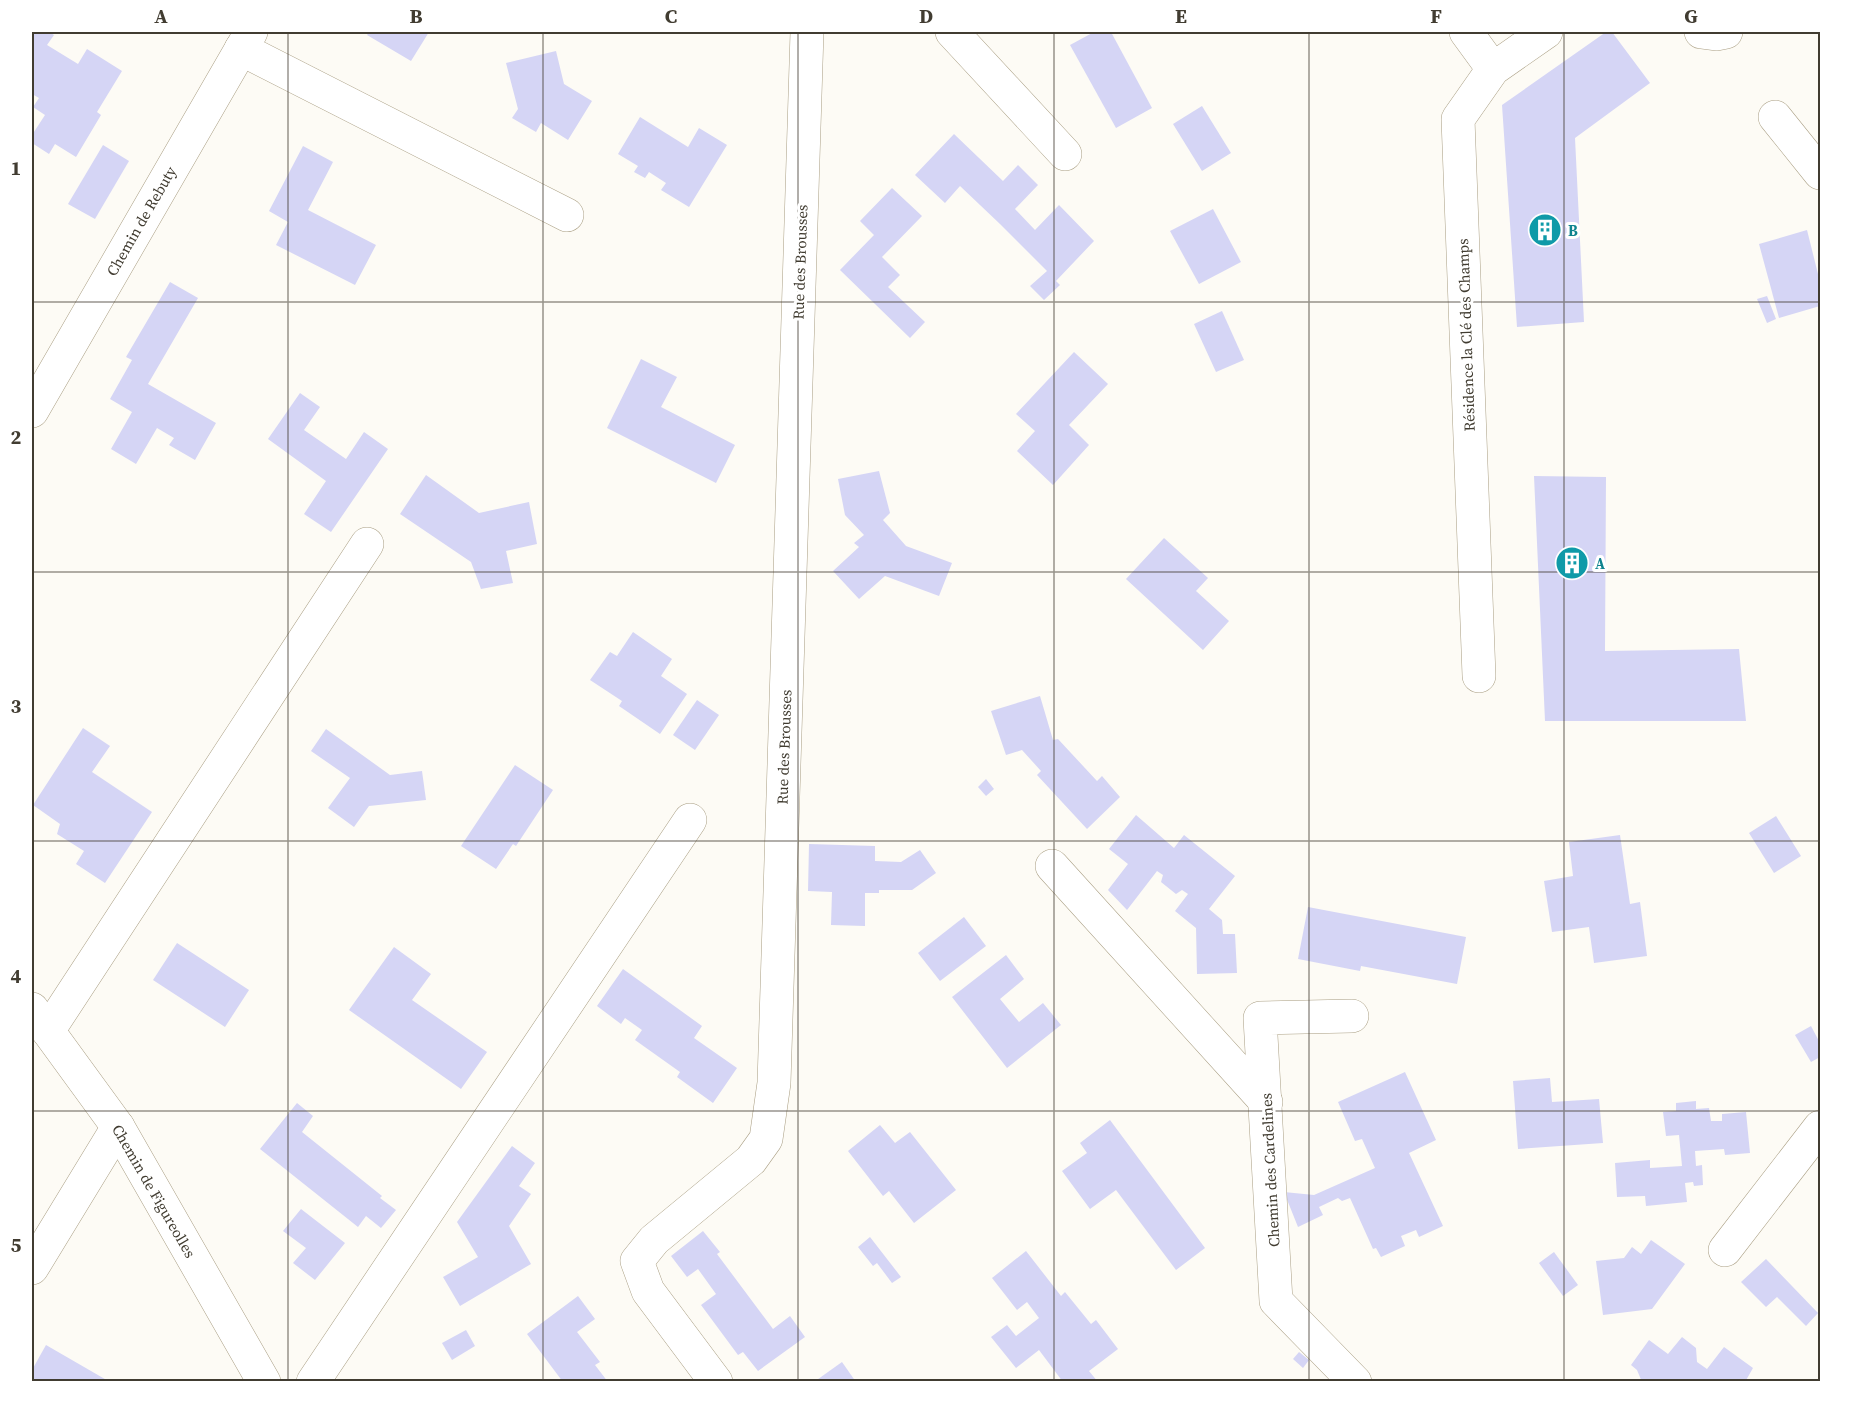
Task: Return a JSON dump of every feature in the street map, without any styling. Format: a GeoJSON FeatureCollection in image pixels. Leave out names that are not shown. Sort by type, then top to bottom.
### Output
{"type":"FeatureCollection","features":[{"type":"Feature","properties":{"kind":"street","name":"Rue des Brousses"},"geometry":{"type":"LineString","coordinates":[[716,1382],[648,1291],[637,1262],[654,1240],[751,1160],[766,1139],[774,1083],[807,32]]}},
{"type":"Feature","properties":{"kind":"street"},"geometry":{"type":"LineString","coordinates":[[952,32],[1065,154]]}},
{"type":"Feature","properties":{"kind":"street"},"geometry":{"type":"LineString","coordinates":[[1466,32],[1493,69]]}},
{"type":"Feature","properties":{"kind":"street","name":"Résidence la Clé des Champs"},"geometry":{"type":"LineString","coordinates":[[1479,676],[1458,119],[1493,69],[1546,32]]}},
{"type":"Feature","properties":{"kind":"street"},"geometry":{"type":"LineString","coordinates":[[1701,32],[1716,34],[1726,32]]}},
{"type":"Feature","properties":{"kind":"street"},"geometry":{"type":"LineString","coordinates":[[246,40],[567,215]]}},
{"type":"Feature","properties":{"kind":"street","name":"Chemin de Rebuty"},"geometry":{"type":"LineString","coordinates":[[32,411],[246,40]]}},
{"type":"Feature","properties":{"kind":"street"},"geometry":{"type":"LineString","coordinates":[[1775,117],[1821,173]]}},
{"type":"Feature","properties":{"kind":"street"},"geometry":{"type":"LineString","coordinates":[[40,1020],[367,544]]}},
{"type":"Feature","properties":{"kind":"street"},"geometry":{"type":"LineString","coordinates":[[313,1382],[690,820]]}},
{"type":"Feature","properties":{"kind":"street"},"geometry":{"type":"LineString","coordinates":[[1052,866],[1266,1102]]}},
{"type":"Feature","properties":{"kind":"street","name":"Chemin des Cardelines"},"geometry":{"type":"LineString","coordinates":[[1352,1016],[1260,1018],[1276,1301],[1355,1382]]}},
{"type":"Feature","properties":{"kind":"street","name":"Chemin de Figureolles"},"geometry":{"type":"LineString","coordinates":[[40,1020],[118,1127],[264,1382]]}},
{"type":"Feature","properties":{"kind":"street"},"geometry":{"type":"LineString","coordinates":[[32,1268],[118,1127]]}},
{"type":"Feature","properties":{"kind":"street"},"geometry":{"type":"LineString","coordinates":[[1725,1250],[1821,1127]]}},
{"type":"Feature","properties":{"kind":"building"},"geometry":{"type":"Polygon","coordinates":[[[32,32],[49,32],[54,35],[47,45],[78,64],[87,49],[122,71],[97,112],[101,115],[76,157],[55,144],[49,154],[32,143],[32,135],[45,115],[33,107],[39,98],[32,94],[32,32]]]}},
{"type":"Feature","properties":{"kind":"building"},"geometry":{"type":"Polygon","coordinates":[[[369,32],[429,32],[411,61],[367,35],[369,32]]]}},
{"type":"Feature","properties":{"kind":"building"},"geometry":{"type":"Polygon","coordinates":[[[1094,32],[1111,32],[1152,108],[1116,128],[1070,45],[1094,32]]]}},
{"type":"Feature","properties":{"kind":"building","name":"B"},"geometry":{"type":"Polygon","coordinates":[[[1606,32],[1612,32],[1650,83],[1575,138],[1584,322],[1517,327],[1502,105],[1606,32]]]}},
{"type":"Feature","properties":{"kind":"building"},"geometry":{"type":"Polygon","coordinates":[[[556,51],[564,84],[592,101],[568,140],[541,123],[536,132],[512,118],[518,109],[506,63],[556,51]]]}},
{"type":"Feature","properties":{"kind":"building"},"geometry":{"type":"Polygon","coordinates":[[[1202,106],[1231,153],[1202,171],[1173,124],[1202,106]]]}},
{"type":"Feature","properties":{"kind":"building"},"geometry":{"type":"Polygon","coordinates":[[[640,117],[688,147],[699,128],[727,145],[689,207],[661,190],[666,183],[649,172],[645,178],[634,172],[638,166],[618,154],[640,117]]]}},
{"type":"Feature","properties":{"kind":"building"},"geometry":{"type":"Polygon","coordinates":[[[954,134],[1003,181],[1018,165],[1038,185],[1015,209],[1035,230],[1059,205],[1094,241],[1056,281],[1060,285],[1044,300],[1030,286],[1047,271],[1000,224],[960,186],[945,203],[915,175],[954,134]]]}},
{"type":"Feature","properties":{"kind":"building"},"geometry":{"type":"Polygon","coordinates":[[[103,145],[129,161],[95,219],[68,204],[103,145]]]}},
{"type":"Feature","properties":{"kind":"building"},"geometry":{"type":"Polygon","coordinates":[[[303,146],[333,162],[308,210],[376,245],[355,285],[276,245],[288,222],[269,211],[303,146]]]}},
{"type":"Feature","properties":{"kind":"building"},"geometry":{"type":"Polygon","coordinates":[[[892,188],[922,216],[882,257],[900,275],[888,287],[925,322],[910,338],[840,270],[874,235],[860,221],[892,188]]]}},
{"type":"Feature","properties":{"kind":"building"},"geometry":{"type":"Polygon","coordinates":[[[1213,209],[1241,262],[1199,284],[1170,231],[1213,209]]]}},
{"type":"Feature","properties":{"kind":"building"},"geometry":{"type":"Polygon","coordinates":[[[1807,230],[1820,282],[1820,306],[1779,318],[1759,244],[1807,230]]]}},
{"type":"Feature","properties":{"kind":"building"},"geometry":{"type":"Polygon","coordinates":[[[170,282],[198,298],[148,384],[216,423],[195,460],[169,445],[174,438],[157,428],[136,464],[111,449],[132,412],[110,399],[132,360],[126,357],[170,282]]]}},
{"type":"Feature","properties":{"kind":"building"},"geometry":{"type":"Polygon","coordinates":[[[1767,296],[1776,319],[1767,323],[1757,299],[1767,296]]]}},
{"type":"Feature","properties":{"kind":"building"},"geometry":{"type":"Polygon","coordinates":[[[1222,311],[1244,360],[1216,372],[1194,324],[1222,311]]]}},
{"type":"Feature","properties":{"kind":"building"},"geometry":{"type":"Polygon","coordinates":[[[1074,352],[1108,384],[1069,425],[1089,445],[1053,485],[1017,451],[1035,431],[1016,414],[1074,352]]]}},
{"type":"Feature","properties":{"kind":"building"},"geometry":{"type":"Polygon","coordinates":[[[641,359],[677,377],[661,407],[735,445],[716,483],[607,428],[641,359]]]}},
{"type":"Feature","properties":{"kind":"building"},"geometry":{"type":"Polygon","coordinates":[[[300,393],[320,407],[304,430],[346,459],[364,432],[388,449],[331,532],[304,514],[326,481],[268,439],[300,393]]]}},
{"type":"Feature","properties":{"kind":"building"},"geometry":{"type":"Polygon","coordinates":[[[879,471],[890,513],[883,520],[906,546],[952,563],[939,596],[885,576],[859,599],[833,571],[859,547],[854,543],[864,535],[845,515],[838,479],[879,471]]]}},
{"type":"Feature","properties":{"kind":"building"},"geometry":{"type":"Polygon","coordinates":[[[426,475],[479,513],[529,502],[537,544],[506,551],[513,583],[481,589],[471,562],[400,514],[426,475]]]}},
{"type":"Feature","properties":{"kind":"building","name":"A"},"geometry":{"type":"Polygon","coordinates":[[[1534,476],[1606,477],[1605,651],[1739,649],[1746,721],[1545,721],[1534,476]]]}},
{"type":"Feature","properties":{"kind":"building"},"geometry":{"type":"Polygon","coordinates":[[[1164,538],[1208,578],[1196,591],[1229,621],[1203,650],[1126,579],[1164,538]]]}},
{"type":"Feature","properties":{"kind":"building"},"geometry":{"type":"Polygon","coordinates":[[[633,632],[672,659],[661,676],[687,694],[660,734],[619,706],[622,701],[590,680],[610,652],[617,656],[633,632]]]}},
{"type":"Feature","properties":{"kind":"building"},"geometry":{"type":"Polygon","coordinates":[[[1040,696],[1053,740],[1058,739],[1097,781],[1102,776],[1120,797],[1087,829],[1037,775],[1041,771],[1022,750],[1006,755],[991,711],[1040,696]]]}},
{"type":"Feature","properties":{"kind":"building"},"geometry":{"type":"Polygon","coordinates":[[[697,700],[719,715],[695,750],[673,735],[697,700]]]}},
{"type":"Feature","properties":{"kind":"building"},"geometry":{"type":"Polygon","coordinates":[[[83,728],[110,746],[92,772],[152,812],[105,883],[76,864],[84,851],[57,834],[60,824],[33,805],[83,728]]]}},
{"type":"Feature","properties":{"kind":"building"},"geometry":{"type":"Polygon","coordinates":[[[326,729],[390,775],[422,771],[426,800],[369,806],[354,827],[328,808],[350,778],[311,751],[326,729]]]}},
{"type":"Feature","properties":{"kind":"building"},"geometry":{"type":"Polygon","coordinates":[[[515,765],[553,790],[516,846],[513,844],[496,869],[461,846],[515,765]]]}},
{"type":"Feature","properties":{"kind":"building"},"geometry":{"type":"Polygon","coordinates":[[[986,779],[994,789],[986,796],[978,787],[986,779]]]}},
{"type":"Feature","properties":{"kind":"building"},"geometry":{"type":"Polygon","coordinates":[[[1136,815],[1174,848],[1184,835],[1235,876],[1209,909],[1222,920],[1223,934],[1235,934],[1237,973],[1197,974],[1196,928],[1175,911],[1188,894],[1182,890],[1176,894],[1161,882],[1163,875],[1157,871],[1127,910],[1108,890],[1128,864],[1109,849],[1136,815]]]}},
{"type":"Feature","properties":{"kind":"building"},"geometry":{"type":"Polygon","coordinates":[[[1776,816],[1801,856],[1774,873],[1749,833],[1776,816]]]}},
{"type":"Feature","properties":{"kind":"building"},"geometry":{"type":"Polygon","coordinates":[[[1620,835],[1630,904],[1640,902],[1647,956],[1594,963],[1589,927],[1552,932],[1544,881],[1573,876],[1569,842],[1620,835]]]}},
{"type":"Feature","properties":{"kind":"building"},"geometry":{"type":"Polygon","coordinates":[[[809,844],[875,846],[875,861],[901,862],[920,850],[936,873],[912,890],[879,890],[879,893],[865,893],[865,926],[831,925],[832,892],[808,891],[809,844]]]}},
{"type":"Feature","properties":{"kind":"building"},"geometry":{"type":"Polygon","coordinates":[[[1308,907],[1466,937],[1457,984],[1361,966],[1360,971],[1298,959],[1308,907]]]}},
{"type":"Feature","properties":{"kind":"building"},"geometry":{"type":"Polygon","coordinates":[[[964,917],[986,946],[940,981],[918,953],[964,917]]]}},
{"type":"Feature","properties":{"kind":"building"},"geometry":{"type":"Polygon","coordinates":[[[177,943],[249,990],[225,1027],[153,980],[177,943]]]}},
{"type":"Feature","properties":{"kind":"building"},"geometry":{"type":"Polygon","coordinates":[[[394,947],[431,974],[412,1000],[487,1052],[461,1089],[349,1010],[394,947]]]}},
{"type":"Feature","properties":{"kind":"building"},"geometry":{"type":"Polygon","coordinates":[[[1006,955],[1024,979],[1000,999],[1019,1022],[1043,1003],[1061,1025],[1007,1068],[952,997],[1006,955]]]}},
{"type":"Feature","properties":{"kind":"building"},"geometry":{"type":"Polygon","coordinates":[[[623,969],[702,1026],[694,1038],[737,1068],[713,1103],[677,1077],[680,1072],[635,1040],[642,1030],[625,1018],[621,1024],[597,1006],[623,969]]]}},
{"type":"Feature","properties":{"kind":"building"},"geometry":{"type":"Polygon","coordinates":[[[1811,1026],[1820,1043],[1820,1057],[1811,1062],[1795,1035],[1811,1026]]]}},
{"type":"Feature","properties":{"kind":"building"},"geometry":{"type":"Polygon","coordinates":[[[1405,1072],[1436,1140],[1409,1153],[1443,1226],[1419,1237],[1416,1230],[1401,1236],[1405,1246],[1381,1257],[1376,1248],[1373,1249],[1350,1198],[1342,1201],[1338,1198],[1319,1207],[1323,1215],[1298,1227],[1284,1192],[1314,1195],[1375,1168],[1362,1139],[1355,1141],[1338,1102],[1405,1072]]]}},
{"type":"Feature","properties":{"kind":"building"},"geometry":{"type":"Polygon","coordinates":[[[1550,1078],[1552,1102],[1599,1099],[1603,1143],[1518,1149],[1513,1081],[1550,1078]]]}},
{"type":"Feature","properties":{"kind":"building"},"geometry":{"type":"Polygon","coordinates":[[[1696,1101],[1696,1109],[1709,1108],[1711,1121],[1722,1121],[1722,1114],[1746,1112],[1750,1153],[1725,1155],[1724,1149],[1695,1151],[1696,1166],[1702,1165],[1703,1185],[1694,1186],[1693,1182],[1685,1183],[1687,1202],[1646,1206],[1645,1196],[1617,1197],[1615,1163],[1650,1160],[1650,1168],[1682,1166],[1679,1135],[1666,1136],[1663,1112],[1676,1111],[1676,1103],[1696,1101]]]}},
{"type":"Feature","properties":{"kind":"building"},"geometry":{"type":"Polygon","coordinates":[[[297,1103],[313,1116],[302,1132],[382,1196],[380,1198],[396,1210],[381,1228],[366,1216],[358,1227],[260,1149],[297,1103]]]}},
{"type":"Feature","properties":{"kind":"building"},"geometry":{"type":"Polygon","coordinates":[[[1110,1120],[1205,1248],[1176,1270],[1116,1190],[1090,1209],[1062,1171],[1087,1153],[1080,1143],[1110,1120]]]}},
{"type":"Feature","properties":{"kind":"building"},"geometry":{"type":"Polygon","coordinates":[[[880,1125],[895,1143],[910,1132],[956,1190],[914,1223],[889,1191],[883,1196],[848,1151],[880,1125]]]}},
{"type":"Feature","properties":{"kind":"building"},"geometry":{"type":"Polygon","coordinates":[[[512,1146],[535,1163],[519,1186],[531,1194],[509,1226],[531,1264],[460,1306],[443,1277],[478,1257],[457,1222],[512,1146]]]}},
{"type":"Feature","properties":{"kind":"building"},"geometry":{"type":"Polygon","coordinates":[[[301,1209],[345,1243],[315,1280],[293,1263],[306,1248],[283,1231],[301,1209]]]}},
{"type":"Feature","properties":{"kind":"building"},"geometry":{"type":"Polygon","coordinates":[[[703,1231],[720,1252],[717,1254],[773,1329],[790,1316],[805,1337],[758,1371],[743,1352],[738,1355],[701,1305],[716,1294],[698,1269],[687,1277],[671,1256],[703,1231]]]}},
{"type":"Feature","properties":{"kind":"building"},"geometry":{"type":"Polygon","coordinates":[[[870,1237],[901,1277],[892,1283],[877,1263],[873,1266],[858,1247],[870,1237]]]}},
{"type":"Feature","properties":{"kind":"building"},"geometry":{"type":"Polygon","coordinates":[[[1651,1240],[1685,1264],[1652,1309],[1603,1315],[1596,1261],[1624,1258],[1632,1247],[1641,1254],[1651,1240]]]}},
{"type":"Feature","properties":{"kind":"building"},"geometry":{"type":"Polygon","coordinates":[[[1026,1251],[1061,1296],[1065,1292],[1091,1324],[1096,1320],[1118,1349],[1089,1371],[1098,1382],[1063,1382],[1039,1350],[1016,1368],[991,1337],[1007,1325],[1016,1336],[1039,1318],[1027,1302],[1017,1310],[992,1278],[1026,1251]]]}},
{"type":"Feature","properties":{"kind":"building"},"geometry":{"type":"Polygon","coordinates":[[[1554,1252],[1578,1285],[1563,1296],[1539,1263],[1554,1252]]]}},
{"type":"Feature","properties":{"kind":"building"},"geometry":{"type":"Polygon","coordinates":[[[1766,1259],[1818,1313],[1806,1326],[1777,1297],[1766,1307],[1741,1282],[1766,1259]]]}},
{"type":"Feature","properties":{"kind":"building"},"geometry":{"type":"Polygon","coordinates":[[[578,1296],[595,1319],[577,1332],[600,1362],[595,1365],[608,1382],[563,1382],[527,1334],[578,1296]]]}},
{"type":"Feature","properties":{"kind":"building"},"geometry":{"type":"Polygon","coordinates":[[[466,1330],[475,1346],[452,1360],[442,1343],[466,1330]]]}},
{"type":"Feature","properties":{"kind":"building"},"geometry":{"type":"Polygon","coordinates":[[[1682,1337],[1696,1348],[1697,1362],[1707,1369],[1724,1347],[1753,1368],[1745,1382],[1642,1382],[1637,1370],[1631,1365],[1649,1340],[1668,1354],[1682,1337]]]}},
{"type":"Feature","properties":{"kind":"building"},"geometry":{"type":"Polygon","coordinates":[[[46,1345],[110,1382],[32,1382],[32,1370],[46,1345]]]}},
{"type":"Feature","properties":{"kind":"building"},"geometry":{"type":"Polygon","coordinates":[[[1299,1352],[1309,1360],[1303,1368],[1293,1359],[1299,1352]]]}},
{"type":"Feature","properties":{"kind":"building"},"geometry":{"type":"Polygon","coordinates":[[[842,1362],[856,1382],[814,1382],[842,1362]]]}},
{"type":"Feature","properties":{"kind":"place","name":"B"},"geometry":{"type":"Point","coordinates":[1545,230]}},
{"type":"Feature","properties":{"kind":"place","name":"A"},"geometry":{"type":"Point","coordinates":[1572,563]}}]}
